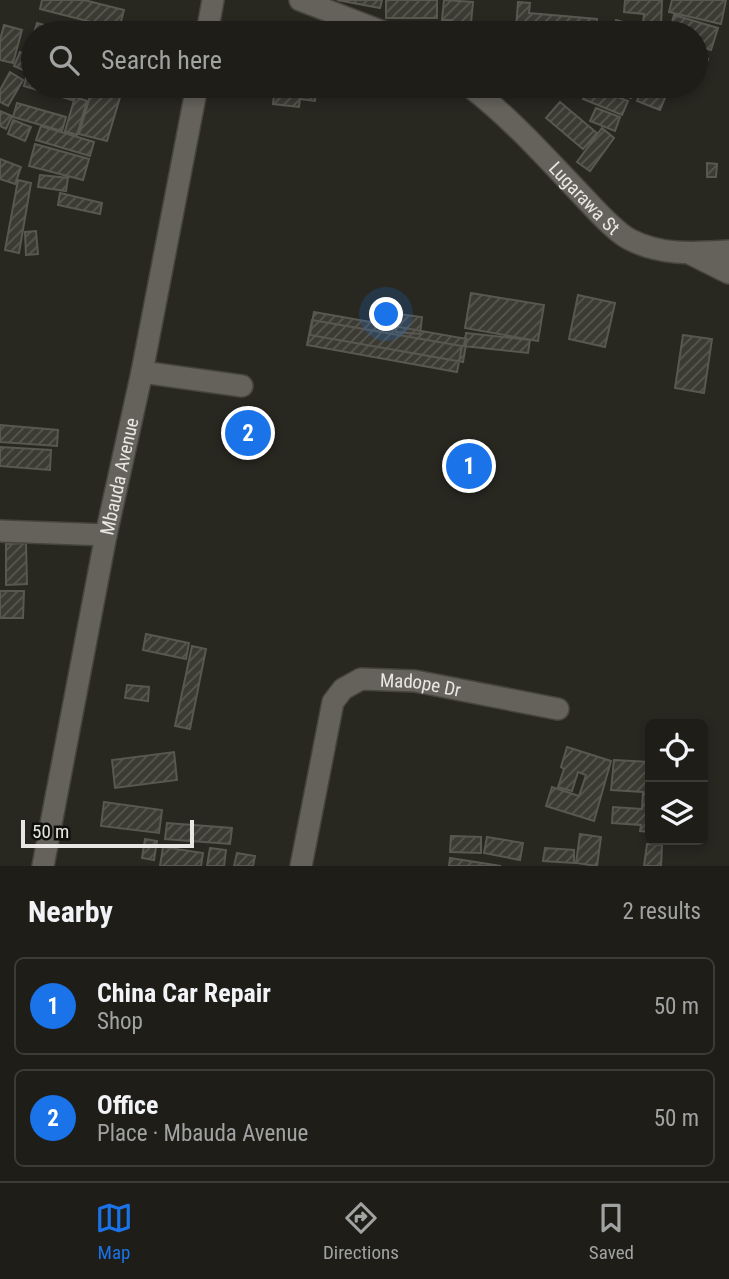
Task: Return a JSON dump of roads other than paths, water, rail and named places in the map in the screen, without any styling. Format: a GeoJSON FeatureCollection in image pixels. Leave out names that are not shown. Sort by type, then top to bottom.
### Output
{"type":"FeatureCollection","features":[{"type":"Feature","properties":{"kind":"street"},"geometry":{"type":"LineString","coordinates":[[209,21],[213,0]]}},
{"type":"Feature","properties":{"kind":"street"},"geometry":{"type":"LineString","coordinates":[[300,0],[355,21]]}},
{"type":"Feature","properties":{"kind":"street","name":"Mbauda Avenue"},"geometry":{"type":"LineString","coordinates":[[43,866],[106,535],[142,372],[195,98]]}},
{"type":"Feature","properties":{"kind":"street","name":"Lugarawa St"},"geometry":{"type":"LineString","coordinates":[[485,98],[502,111],[627,238],[658,250],[691,254],[729,251]]}},
{"type":"Feature","properties":{"kind":"street"},"geometry":{"type":"LineString","coordinates":[[691,254],[729,273]]}},
{"type":"Feature","properties":{"kind":"street"},"geometry":{"type":"LineString","coordinates":[[142,372],[242,386]]}},
{"type":"Feature","properties":{"kind":"street"},"geometry":{"type":"LineString","coordinates":[[0,531],[106,535]]}},
{"type":"Feature","properties":{"kind":"street","name":"Madope Dr"},"geometry":{"type":"LineString","coordinates":[[301,866],[333,702],[343,688],[361,679],[415,681],[558,709]]}},
{"type":"Feature","properties":{"kind":"place","name":"Office"},"geometry":{"type":"Point","coordinates":[248,433]}},
{"type":"Feature","properties":{"kind":"place","name":"China Car Repair"},"geometry":{"type":"Point","coordinates":[469,466]}}]}
